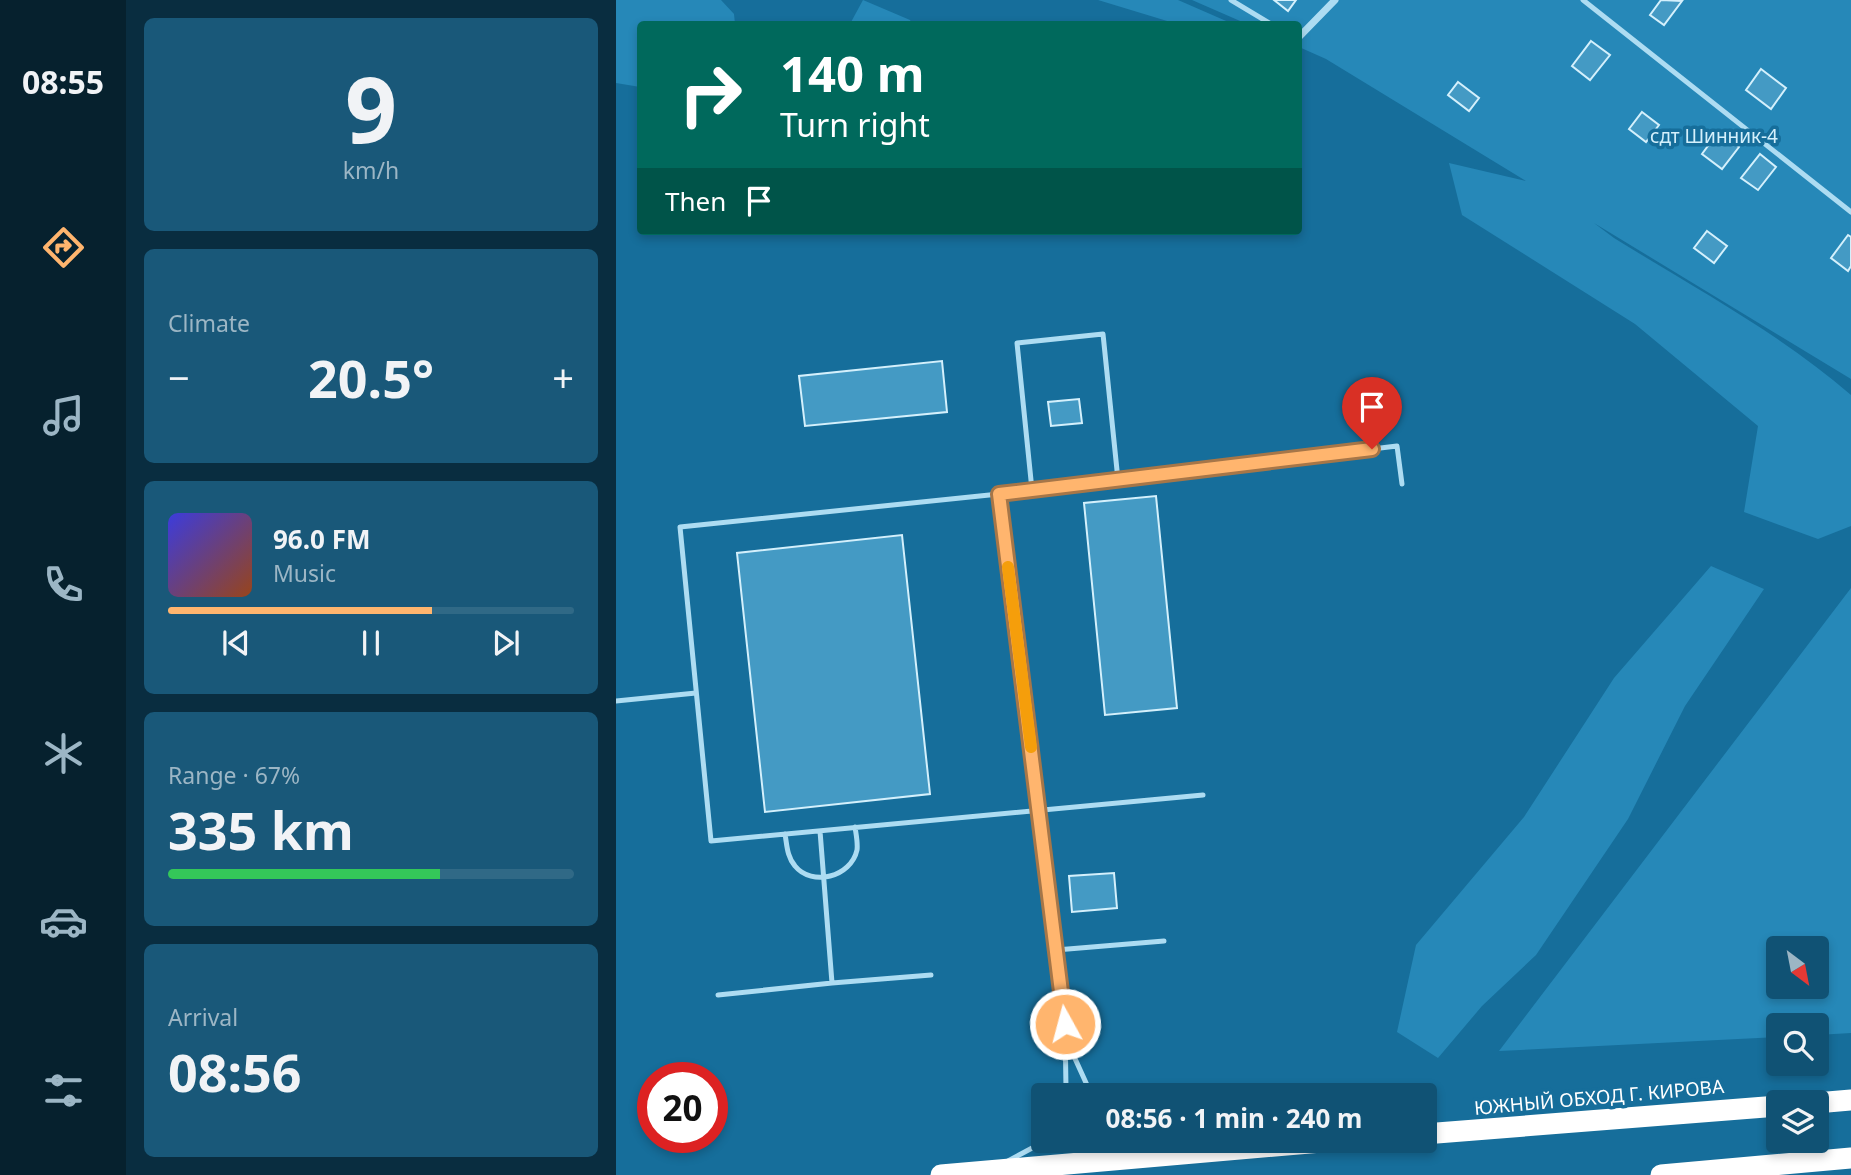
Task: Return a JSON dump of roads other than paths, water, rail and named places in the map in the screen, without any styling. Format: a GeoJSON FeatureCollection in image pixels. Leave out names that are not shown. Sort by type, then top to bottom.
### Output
{"type":"FeatureCollection","features":[{"type":"Feature","properties":{"kind":"highway"},"geometry":{"type":"LineString","coordinates":[[1829,1102],[1851,1100]]}},
{"type":"Feature","properties":{"kind":"highway","name":"ЮЖНЫЙ ОБХОД Г. КИРОВА"},"geometry":{"type":"LineString","coordinates":[[1437,1133],[1766,1107]]}},
{"type":"Feature","properties":{"kind":"highway"},"geometry":{"type":"LineString","coordinates":[[942,1175],[1182,1153]]}},
{"type":"Feature","properties":{"kind":"highway"},"geometry":{"type":"LineString","coordinates":[[1661,1175],[1851,1158]]}},
{"type":"Feature","properties":{"kind":"street"},"geometry":{"type":"LineString","coordinates":[[1302,34],[1335,0]]}},
{"type":"Feature","properties":{"kind":"lane"},"geometry":{"type":"LineString","coordinates":[[1231,0],[1266,21]]}},
{"type":"Feature","properties":{"kind":"lane"},"geometry":{"type":"LineString","coordinates":[[1583,0],[1851,212]]}},
{"type":"Feature","properties":{"kind":"lane"},"geometry":{"type":"LineString","coordinates":[[1032,489],[1017,343],[1103,334],[1118,480]]}},
{"type":"Feature","properties":{"kind":"lane"},"geometry":{"type":"LineString","coordinates":[[1203,795],[711,841],[680,527],[999,494],[1397,446],[1402,484]]}},
{"type":"Feature","properties":{"kind":"lane"},"geometry":{"type":"LineString","coordinates":[[999,494],[1056,950],[1066,1038],[1066,1083]]}},
{"type":"Feature","properties":{"kind":"lane"},"geometry":{"type":"LineString","coordinates":[[616,701],[696,694]]}},
{"type":"Feature","properties":{"kind":"lane"},"geometry":{"type":"LineString","coordinates":[[785,834],[793,865],[811,877],[824,878],[836,875],[852,861],[857,849],[855,827]]}},
{"type":"Feature","properties":{"kind":"lane"},"geometry":{"type":"LineString","coordinates":[[820,831],[832,984]]}},
{"type":"Feature","properties":{"kind":"lane"},"geometry":{"type":"LineString","coordinates":[[1056,950],[1164,941]]}},
{"type":"Feature","properties":{"kind":"lane"},"geometry":{"type":"LineString","coordinates":[[718,995],[931,975]]}},
{"type":"Feature","properties":{"kind":"lane"},"geometry":{"type":"LineString","coordinates":[[1066,1038],[1086,1083]]}},
{"type":"Feature","properties":{"kind":"lane"},"geometry":{"type":"LineString","coordinates":[[989,1171],[1031,1149]]}},
{"type":"Feature","properties":{"kind":"park label","name":"сдт Шинник-4"},"geometry":{"type":"Point","coordinates":[1714,136]}}]}
